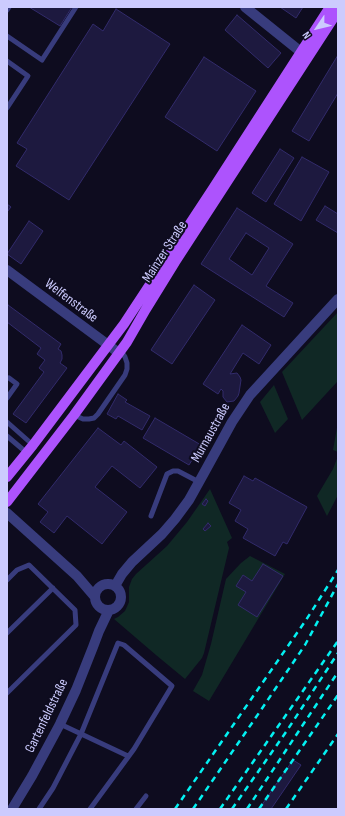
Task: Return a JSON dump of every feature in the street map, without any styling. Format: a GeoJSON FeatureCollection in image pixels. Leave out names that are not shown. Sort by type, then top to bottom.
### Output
{"type":"FeatureCollection","features":[{"type":"Feature","properties":{"kind":"main road","name":"Mainzer Straße"},"geometry":{"type":"LineString","coordinates":[[7,477],[30,449],[124,324],[330,7]]}},
{"type":"Feature","properties":{"kind":"main road","name":"Mainzer Straße"},"geometry":{"type":"LineString","coordinates":[[7,502],[120,352],[175,262],[338,11]]}},
{"type":"Feature","properties":{"kind":"street"},"geometry":{"type":"LineString","coordinates":[[245,7],[301,52]]}},
{"type":"Feature","properties":{"kind":"street","name":"Welfenstraße"},"geometry":{"type":"LineString","coordinates":[[7,270],[107,345],[120,352]]}},
{"type":"Feature","properties":{"kind":"street","name":"Murnaustraße"},"geometry":{"type":"LineString","coordinates":[[115,586],[122,574],[132,562],[162,534],[189,500],[232,422],[250,395],[338,299]]}},
{"type":"Feature","properties":{"kind":"street"},"geometry":{"type":"LineString","coordinates":[[7,513],[77,576],[97,601],[105,610],[116,608],[120,602],[120,591],[115,586],[109,584],[101,586],[97,590],[97,601]]}},
{"type":"Feature","properties":{"kind":"street"},"geometry":{"type":"LineString","coordinates":[[77,576],[101,586]]}},
{"type":"Feature","properties":{"kind":"street","name":"Gartenfeldstraße"},"geometry":{"type":"LineString","coordinates":[[97,601],[98,631]]}},
{"type":"Feature","properties":{"kind":"street","name":"Gartenfeldstraße"},"geometry":{"type":"LineString","coordinates":[[11,809],[32,776],[60,724],[76,690],[98,631],[109,610]]}},
{"type":"Feature","properties":{"kind":"street"},"geometry":{"type":"LineString","coordinates":[[7,807],[11,809]]}},
{"type":"Feature","properties":{"kind":"lane"},"geometry":{"type":"LineString","coordinates":[[7,36],[42,60],[76,7]]}},
{"type":"Feature","properties":{"kind":"lane"},"geometry":{"type":"LineString","coordinates":[[7,61],[28,76],[7,108]]}},
{"type":"Feature","properties":{"kind":"lane"},"geometry":{"type":"LineString","coordinates":[[74,415],[83,419],[89,419],[94,418],[98,414],[125,375],[127,363],[125,357],[120,352]]}},
{"type":"Feature","properties":{"kind":"lane"},"geometry":{"type":"LineString","coordinates":[[7,398],[17,384],[9,378]]}},
{"type":"Feature","properties":{"kind":"lane"},"geometry":{"type":"LineString","coordinates":[[7,422],[30,449]]}},
{"type":"Feature","properties":{"kind":"lane"},"geometry":{"type":"LineString","coordinates":[[7,436],[30,449]]}},
{"type":"Feature","properties":{"kind":"lane"},"geometry":{"type":"LineString","coordinates":[[151,516],[167,474],[173,470],[199,482]]}},
{"type":"Feature","properties":{"kind":"lane"},"geometry":{"type":"LineString","coordinates":[[7,580],[17,570],[29,565],[75,610],[76,625],[7,693]]}},
{"type":"Feature","properties":{"kind":"lane"},"geometry":{"type":"LineString","coordinates":[[7,633],[53,588]]}},
{"type":"Feature","properties":{"kind":"lane"},"geometry":{"type":"LineString","coordinates":[[39,809],[53,788],[81,734],[118,643],[124,645],[172,686],[128,756],[90,809]]}},
{"type":"Feature","properties":{"kind":"lane"},"geometry":{"type":"LineString","coordinates":[[60,724],[128,756]]}},
{"type":"Feature","properties":{"kind":"lane"},"geometry":{"type":"LineString","coordinates":[[136,809],[146,796]]}},
{"type":"Feature","properties":{"kind":"green space"},"geometry":{"type":"Polygon","coordinates":[[[338,312],[338,384],[337,382],[302,420],[282,372],[338,312]]]}},
{"type":"Feature","properties":{"kind":"green space"},"geometry":{"type":"Polygon","coordinates":[[[274,385],[288,419],[275,433],[260,402],[274,385]]]}},
{"type":"Feature","properties":{"kind":"green space"},"geometry":{"type":"Polygon","coordinates":[[[338,422],[338,452],[333,450],[338,422]]]}},
{"type":"Feature","properties":{"kind":"green space"},"geometry":{"type":"Polygon","coordinates":[[[338,456],[338,495],[327,516],[317,496],[333,469],[338,456]]]}},
{"type":"Feature","properties":{"kind":"green space"},"geometry":{"type":"Polygon","coordinates":[[[210,489],[232,538],[227,542],[229,548],[204,653],[202,658],[185,679],[114,619],[125,611],[129,602],[129,587],[132,579],[167,546],[187,522],[210,489]]]}},
{"type":"Feature","properties":{"kind":"green space"},"geometry":{"type":"Polygon","coordinates":[[[250,556],[285,574],[209,701],[193,691],[202,675],[211,644],[226,579],[250,556]]]}},
{"type":"Feature","properties":{"kind":"building"},"geometry":{"type":"Polygon","coordinates":[[[29,7],[72,7],[60,26],[29,7]]]}},
{"type":"Feature","properties":{"kind":"building"},"geometry":{"type":"Polygon","coordinates":[[[280,7],[303,7],[296,18],[280,7]]]}},
{"type":"Feature","properties":{"kind":"building"},"geometry":{"type":"Polygon","coordinates":[[[116,9],[170,44],[69,200],[16,166],[27,149],[17,143],[93,24],[103,31],[116,9]]]}},
{"type":"Feature","properties":{"kind":"building"},"geometry":{"type":"Polygon","coordinates":[[[237,15],[281,53],[268,68],[225,30],[237,15]]]}},
{"type":"Feature","properties":{"kind":"building"},"geometry":{"type":"Polygon","coordinates":[[[338,55],[338,93],[309,141],[292,131],[338,55]]]}},
{"type":"Feature","properties":{"kind":"building"},"geometry":{"type":"Polygon","coordinates":[[[204,57],[256,91],[217,151],[165,117],[204,57]]]}},
{"type":"Feature","properties":{"kind":"building"},"geometry":{"type":"Polygon","coordinates":[[[280,149],[294,158],[266,202],[252,193],[280,149]]]}},
{"type":"Feature","properties":{"kind":"building"},"geometry":{"type":"Polygon","coordinates":[[[302,157],[329,172],[301,221],[274,204],[302,157]]]}},
{"type":"Feature","properties":{"kind":"building"},"geometry":{"type":"Polygon","coordinates":[[[7,204],[11,207],[7,212],[7,204]]]}},
{"type":"Feature","properties":{"kind":"building"},"geometry":{"type":"Polygon","coordinates":[[[325,206],[338,214],[338,233],[316,220],[325,206]]]}},
{"type":"Feature","properties":{"kind":"building"},"geometry":{"type":"Polygon","coordinates":[[[237,208],[293,244],[266,286],[293,303],[284,317],[201,264],[237,208]],[[246,233],[229,259],[252,275],[269,248],[246,233]]]}},
{"type":"Feature","properties":{"kind":"building"},"geometry":{"type":"Polygon","coordinates":[[[29,221],[43,231],[21,264],[7,254],[29,221]]]}},
{"type":"Feature","properties":{"kind":"building"},"geometry":{"type":"Polygon","coordinates":[[[194,285],[215,300],[172,364],[151,350],[194,285]]]}},
{"type":"Feature","properties":{"kind":"building"},"geometry":{"type":"Polygon","coordinates":[[[8,305],[61,344],[58,349],[61,351],[62,355],[60,363],[67,368],[26,423],[13,414],[44,372],[39,368],[45,360],[37,354],[41,348],[7,322],[8,305]]]}},
{"type":"Feature","properties":{"kind":"building"},"geometry":{"type":"Polygon","coordinates":[[[242,325],[271,345],[259,364],[243,353],[230,374],[237,373],[240,377],[239,393],[234,401],[227,402],[223,397],[223,391],[221,389],[218,394],[203,384],[242,325]]]}},
{"type":"Feature","properties":{"kind":"building"},"geometry":{"type":"Polygon","coordinates":[[[118,394],[127,400],[125,402],[150,416],[142,430],[118,416],[116,419],[107,414],[118,394]]]}},
{"type":"Feature","properties":{"kind":"building"},"geometry":{"type":"Polygon","coordinates":[[[155,418],[201,445],[189,465],[143,438],[155,418]]]}},
{"type":"Feature","properties":{"kind":"building"},"geometry":{"type":"Polygon","coordinates":[[[98,428],[121,445],[124,441],[157,467],[140,488],[112,466],[95,487],[127,512],[102,544],[67,516],[54,533],[40,522],[48,512],[38,504],[98,428]]]}},
{"type":"Feature","properties":{"kind":"building"},"geometry":{"type":"Polygon","coordinates":[[[244,476],[253,481],[255,478],[307,507],[287,544],[283,542],[275,556],[243,538],[248,529],[235,521],[241,510],[229,503],[244,476]]]}},
{"type":"Feature","properties":{"kind":"building"},"geometry":{"type":"Polygon","coordinates":[[[206,499],[208,501],[205,506],[202,504],[206,499]]]}},
{"type":"Feature","properties":{"kind":"building"},"geometry":{"type":"Polygon","coordinates":[[[208,523],[211,526],[205,531],[203,529],[208,523]]]}},
{"type":"Feature","properties":{"kind":"building"},"geometry":{"type":"Polygon","coordinates":[[[263,564],[283,576],[257,617],[238,605],[246,592],[236,586],[243,575],[252,581],[263,564]]]}},
{"type":"Feature","properties":{"kind":"building"},"geometry":{"type":"Polygon","coordinates":[[[293,760],[301,765],[271,809],[259,809],[293,760]]]}},
{"type":"Feature","properties":{"kind":"railway"},"geometry":{"type":"LineString","coordinates":[[175,809],[306,620],[338,570]]}},
{"type":"Feature","properties":{"kind":"railway"},"geometry":{"type":"LineString","coordinates":[[193,809],[305,645],[338,584]]}},
{"type":"Feature","properties":{"kind":"railway"},"geometry":{"type":"LineString","coordinates":[[220,809],[338,641]]}},
{"type":"Feature","properties":{"kind":"railway"},"geometry":{"type":"LineString","coordinates":[[232,809],[286,732],[338,653]]}},
{"type":"Feature","properties":{"kind":"railway"},"geometry":{"type":"LineString","coordinates":[[247,809],[338,672]]}},
{"type":"Feature","properties":{"kind":"railway"},"geometry":{"type":"LineString","coordinates":[[259,809],[338,695]]}},
{"type":"Feature","properties":{"kind":"railway"},"geometry":{"type":"LineString","coordinates":[[286,809],[338,734]]}}]}
